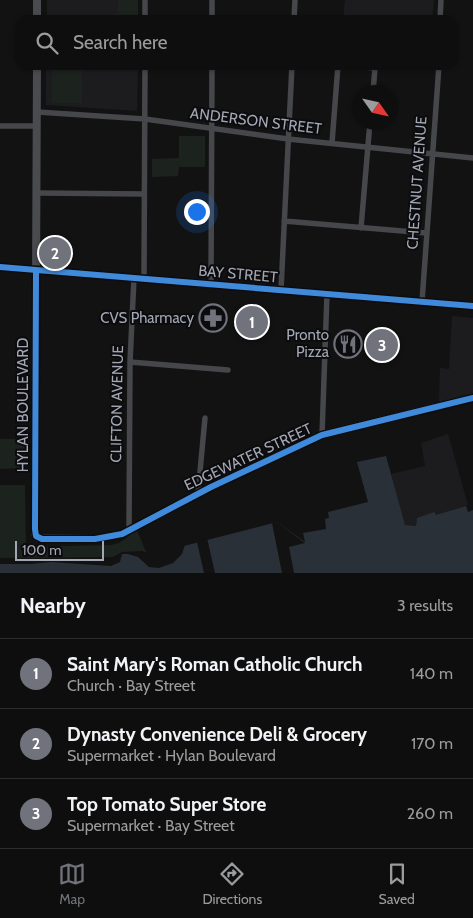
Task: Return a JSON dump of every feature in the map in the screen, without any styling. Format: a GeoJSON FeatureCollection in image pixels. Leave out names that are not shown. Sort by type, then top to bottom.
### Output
{"type":"FeatureCollection","features":[{"type":"Feature","properties":{"kind":"street"},"geometry":{"type":"LineString","coordinates":[[37,0],[37,15]]}},
{"type":"Feature","properties":{"kind":"street"},"geometry":{"type":"LineString","coordinates":[[145,0],[145,15]]}},
{"type":"Feature","properties":{"kind":"street"},"geometry":{"type":"LineString","coordinates":[[212,0],[212,15]]}},
{"type":"Feature","properties":{"kind":"street"},"geometry":{"type":"LineString","coordinates":[[294,15],[295,0]]}},
{"type":"Feature","properties":{"kind":"street"},"geometry":{"type":"LineString","coordinates":[[440,15],[441,0]]}},
{"type":"Feature","properties":{"kind":"street","name":"HYLAN BOULEVARD"},"geometry":{"type":"LineString","coordinates":[[37,70],[35,534],[38,538]]}},
{"type":"Feature","properties":{"kind":"street"},"geometry":{"type":"LineString","coordinates":[[144,279],[145,70]]}},
{"type":"Feature","properties":{"kind":"street"},"geometry":{"type":"LineString","coordinates":[[211,284],[212,70]]}},
{"type":"Feature","properties":{"kind":"street"},"geometry":{"type":"LineString","coordinates":[[281,290],[292,70]]}},
{"type":"Feature","properties":{"kind":"street"},"geometry":{"type":"LineString","coordinates":[[332,143],[338,70]]}},
{"type":"Feature","properties":{"kind":"street"},"geometry":{"type":"LineString","coordinates":[[374,85],[375,70]]}},
{"type":"Feature","properties":{"kind":"street","name":"CHESTNUT AVENUE"},"geometry":{"type":"LineString","coordinates":[[422,302],[439,70]]}},
{"type":"Feature","properties":{"kind":"street","name":"ANDERSON STREET"},"geometry":{"type":"LineString","coordinates":[[36,112],[145,119],[288,139],[473,158]]}},
{"type":"Feature","properties":{"kind":"street"},"geometry":{"type":"LineString","coordinates":[[0,126],[36,126]]}},
{"type":"Feature","properties":{"kind":"street"},"geometry":{"type":"LineString","coordinates":[[361,228],[369,130]]}},
{"type":"Feature","properties":{"kind":"street"},"geometry":{"type":"LineString","coordinates":[[37,193],[144,194]]}},
{"type":"Feature","properties":{"kind":"street"},"geometry":{"type":"LineString","coordinates":[[284,221],[426,234]]}},
{"type":"Feature","properties":{"kind":"street","name":"BAY STREET"},"geometry":{"type":"LineString","coordinates":[[0,267],[473,306]]}},
{"type":"Feature","properties":{"kind":"street","name":"CLIFTON AVENUE"},"geometry":{"type":"LineString","coordinates":[[128,531],[130,362],[134,278]]}},
{"type":"Feature","properties":{"kind":"street"},"geometry":{"type":"LineString","coordinates":[[322,436],[327,294]]}},
{"type":"Feature","properties":{"kind":"street"},"geometry":{"type":"LineString","coordinates":[[130,362],[228,370]]}},
{"type":"Feature","properties":{"kind":"street","name":"EDGEWATER STREET"},"geometry":{"type":"LineString","coordinates":[[38,538],[95,539],[116,536],[198,493],[322,436],[473,398]]}},
{"type":"Feature","properties":{"kind":"street"},"geometry":{"type":"LineString","coordinates":[[198,493],[205,418]]}},
{"type":"Feature","properties":{"kind":"shaded area"},"geometry":{"type":"Polygon","coordinates":[[[47,0],[138,0],[138,15],[47,15],[47,0]]]}},
{"type":"Feature","properties":{"kind":"shaded area"},"geometry":{"type":"Polygon","coordinates":[[[119,0],[138,0],[138,15],[114,15],[117,14],[119,0]]]}},
{"type":"Feature","properties":{"kind":"shaded area"},"geometry":{"type":"Polygon","coordinates":[[[345,0],[434,0],[432,15],[344,15],[345,0]]]}},
{"type":"Feature","properties":{"kind":"shaded area"},"geometry":{"type":"Polygon","coordinates":[[[46,70],[138,70],[137,111],[46,105],[46,70]]]}},
{"type":"Feature","properties":{"kind":"shaded area"},"geometry":{"type":"Polygon","coordinates":[[[52,70],[82,70],[82,103],[52,103],[52,70]]]}},
{"type":"Feature","properties":{"kind":"shaded area"},"geometry":{"type":"Polygon","coordinates":[[[179,136],[205,136],[205,167],[179,167],[178,176],[152,177],[152,159],[179,158],[179,136]]]}},
{"type":"Feature","properties":{"kind":"shaded area"},"geometry":{"type":"Polygon","coordinates":[[[452,316],[473,318],[473,393],[439,402],[440,368],[449,369],[452,316]]]}},
{"type":"Feature","properties":{"kind":"shaded area"},"geometry":{"type":"Polygon","coordinates":[[[448,434],[468,505],[436,516],[417,518],[416,526],[404,525],[391,474],[425,466],[421,443],[448,434]]]}},
{"type":"Feature","properties":{"kind":"shaded area"},"geometry":{"type":"Polygon","coordinates":[[[0,439],[26,439],[25,468],[0,469],[0,439]]]}},
{"type":"Feature","properties":{"kind":"shaded area"},"geometry":{"type":"Polygon","coordinates":[[[386,456],[405,525],[416,526],[417,518],[434,512],[436,515],[466,506],[468,512],[473,510],[473,573],[0,573],[0,561],[113,559],[122,554],[143,553],[149,563],[173,553],[180,547],[277,522],[305,542],[303,533],[326,529],[325,519],[329,518],[328,512],[368,502],[357,462],[386,456]]]}},
{"type":"Feature","properties":{"kind":"shaded area"},"geometry":{"type":"Polygon","coordinates":[[[0,485],[25,485],[26,547],[111,545],[119,543],[137,530],[146,552],[113,559],[0,561],[0,485]]]}},
{"type":"Feature","properties":{"kind":"pier"},"geometry":{"type":"Polygon","coordinates":[[[277,522],[305,543],[289,547],[294,573],[282,573],[272,523],[277,522]]]}},
{"type":"Feature","properties":{"kind":"pier"},"geometry":{"type":"Polygon","coordinates":[[[207,538],[215,573],[204,573],[197,542],[207,538]]]}},
{"type":"Feature","properties":{"kind":"pier"},"geometry":{"type":"Polygon","coordinates":[[[185,545],[182,554],[173,563],[159,568],[149,567],[138,557],[128,554],[122,554],[120,562],[111,566],[51,562],[0,564],[0,558],[113,557],[122,552],[143,551],[150,560],[154,560],[175,548],[185,545]]]}},
{"type":"Feature","properties":{"kind":"cycle path"},"geometry":{"type":"LineString","coordinates":[[0,267],[473,306]]}},
{"type":"Feature","properties":{"kind":"cycle path"},"geometry":{"type":"LineString","coordinates":[[36,270],[35,529],[36,536],[42,539],[95,539],[122,534],[211,487],[322,435],[473,398]]}},
{"type":"Feature","properties":{"kind":"place","name":"Dynasty Convenience Deli & Grocery"},"geometry":{"type":"Point","coordinates":[55,253]}},
{"type":"Feature","properties":{"kind":"place","name":"CVS Pharmacy"},"geometry":{"type":"Point","coordinates":[213,318]}},
{"type":"Feature","properties":{"kind":"place","name":"Saint Mary's Roman Catholic Church"},"geometry":{"type":"Point","coordinates":[252,322]}},
{"type":"Feature","properties":{"kind":"place","name":"Pronto Pizza"},"geometry":{"type":"Point","coordinates":[348,344]}},
{"type":"Feature","properties":{"kind":"place","name":"Top Tomato Super Store"},"geometry":{"type":"Point","coordinates":[382,345]}}]}
